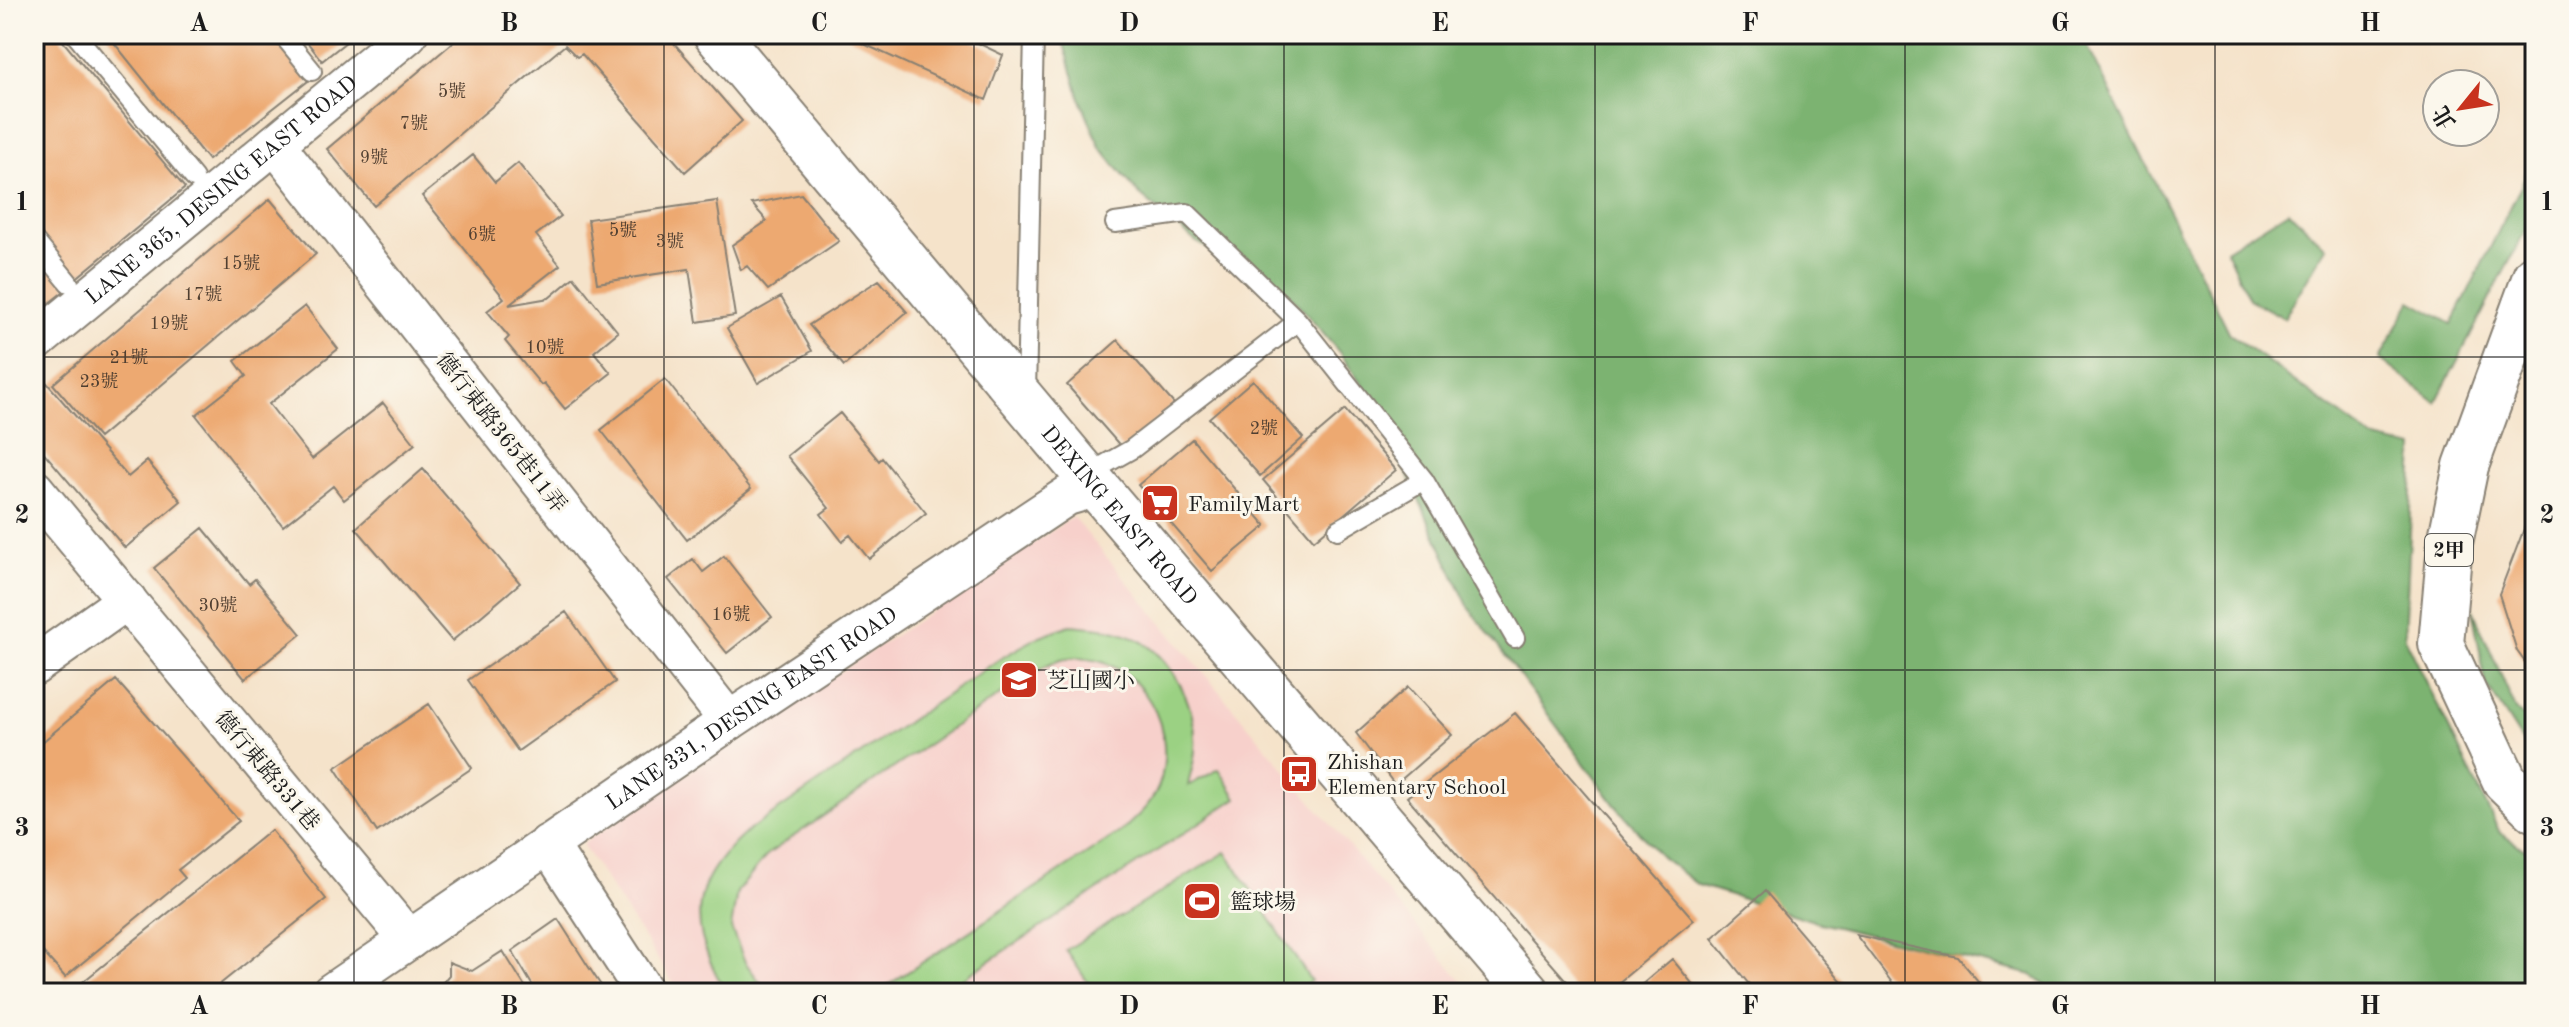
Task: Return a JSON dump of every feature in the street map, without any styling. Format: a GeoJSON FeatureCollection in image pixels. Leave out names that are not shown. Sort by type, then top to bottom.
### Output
{"type":"FeatureCollection","features":[{"type":"Feature","properties":{"kind":"street","name":"LANE 365, DESING EAST ROAD"},"geometry":{"type":"LineString","coordinates":[[34,343],[408,34]]}},
{"type":"Feature","properties":{"kind":"street","name":"DEXING EAST ROAD"},"geometry":{"type":"LineString","coordinates":[[716,34],[1528,993]]}},
{"type":"Feature","properties":{"kind":"street","name":"德行東路365巷11弄"},"geometry":{"type":"LineString","coordinates":[[275,144],[729,721]]}},
{"type":"Feature","properties":{"kind":"street","name":"2甲"},"geometry":{"type":"LineString","coordinates":[[2535,277],[2466,466],[2450,543],[2441,644],[2505,781],[2535,810]]}},
{"type":"Feature","properties":{"kind":"street","name":"LANE 331, DESING EAST ROAD"},"geometry":{"type":"LineString","coordinates":[[331,993],[729,721],[1092,481]]}},
{"type":"Feature","properties":{"kind":"street","name":"德行東路331巷"},"geometry":{"type":"LineString","coordinates":[[37,497],[127,600],[409,940]]}},
{"type":"Feature","properties":{"kind":"street"},"geometry":{"type":"LineString","coordinates":[[34,666],[127,600]]}},
{"type":"Feature","properties":{"kind":"street"},"geometry":{"type":"LineString","coordinates":[[548,844],[645,993]]}},
{"type":"Feature","properties":{"kind":"lane"},"geometry":{"type":"LineString","coordinates":[[75,34],[194,178]]}},
{"type":"Feature","properties":{"kind":"lane"},"geometry":{"type":"LineString","coordinates":[[282,34],[312,71]]}},
{"type":"Feature","properties":{"kind":"lane"},"geometry":{"type":"LineString","coordinates":[[1026,400],[1034,34]]}},
{"type":"Feature","properties":{"kind":"lane"},"geometry":{"type":"LineString","coordinates":[[1115,223],[1187,213],[1298,321],[1424,480],[1515,638]]}},
{"type":"Feature","properties":{"kind":"lane"},"geometry":{"type":"LineString","coordinates":[[34,240],[69,283]]}},
{"type":"Feature","properties":{"kind":"lane"},"geometry":{"type":"LineString","coordinates":[[1092,481],[1298,321]]}},
{"type":"Feature","properties":{"kind":"lane"},"geometry":{"type":"LineString","coordinates":[[1338,530],[1424,480]]}},
{"type":"Feature","properties":{"kind":"shaded area","name":"芝山國小"},"geometry":{"type":"Polygon","coordinates":[[[1073,517],[1472,993],[680,993],[582,844],[1073,517]]]}},
{"type":"Feature","properties":{"kind":"green space"},"geometry":{"type":"Polygon","coordinates":[[[1061,34],[2107,34],[2087,45],[2230,334],[2372,438],[2414,448],[2405,638],[2500,833],[2535,856],[2535,993],[2055,993],[2032,975],[1820,923],[1698,885],[1661,857],[1615,805],[1468,606],[1375,404],[1339,352],[1291,296],[1195,241],[1138,193],[1100,147],[1079,95],[1061,34]]]}},
{"type":"Feature","properties":{"kind":"green space"},"geometry":{"type":"Polygon","coordinates":[[[2535,150],[2535,212],[2436,402],[2380,359],[2411,301],[2452,324],[2521,186],[2535,150]]]}},
{"type":"Feature","properties":{"kind":"green space"},"geometry":{"type":"Polygon","coordinates":[[[2288,211],[2326,247],[2284,318],[2249,299],[2226,250],[2288,211]]]}},
{"type":"Feature","properties":{"kind":"green space"},"geometry":{"type":"Polygon","coordinates":[[[2472,608],[2516,710],[2535,729],[2535,761],[2486,684],[2472,608]]]}},
{"type":"Feature","properties":{"kind":"green space"},"geometry":{"type":"Polygon","coordinates":[[[1070,625],[1121,632],[1137,639],[1162,659],[1181,686],[1192,718],[1195,754],[1188,786],[1219,769],[1237,798],[941,993],[876,993],[1120,832],[1154,795],[1161,779],[1164,756],[1156,713],[1145,694],[1130,678],[1112,666],[1091,659],[1056,662],[1022,680],[768,854],[737,892],[731,928],[745,962],[766,990],[772,993],[728,993],[710,961],[699,922],[700,905],[710,874],[733,845],[748,831],[1001,658],[1040,636],[1070,625]]]}},
{"type":"Feature","properties":{"kind":"green space","name":"籃球場"},"geometry":{"type":"Polygon","coordinates":[[[1226,852],[1311,981],[1292,993],[1095,993],[1066,950],[1226,852]]]}},
{"type":"Feature","properties":{"kind":"building"},"geometry":{"type":"Polygon","coordinates":[[[34,34],[57,34],[185,188],[74,280],[34,231],[34,34]]]}},
{"type":"Feature","properties":{"kind":"building"},"geometry":{"type":"Polygon","coordinates":[[[107,34],[271,34],[308,81],[208,160],[107,34]]]}},
{"type":"Feature","properties":{"kind":"building"},"geometry":{"type":"Polygon","coordinates":[[[301,34],[356,34],[322,61],[301,34]]]}},
{"type":"Feature","properties":{"kind":"building"},"geometry":{"type":"Polygon","coordinates":[[[463,34],[666,34],[742,121],[685,172],[582,54],[577,57],[565,45],[374,206],[327,149],[463,34]]]}},
{"type":"Feature","properties":{"kind":"building"},"geometry":{"type":"Polygon","coordinates":[[[842,34],[959,34],[1003,55],[986,100],[842,34]]]}},
{"type":"Feature","properties":{"kind":"building"},"geometry":{"type":"Polygon","coordinates":[[[473,155],[495,182],[518,163],[561,216],[536,235],[560,265],[509,305],[549,298],[574,277],[618,332],[594,352],[611,373],[565,409],[505,341],[509,337],[487,311],[504,298],[422,196],[473,155]]]}},
{"type":"Feature","properties":{"kind":"building"},"geometry":{"type":"Polygon","coordinates":[[[801,194],[839,241],[768,290],[747,266],[741,270],[732,245],[767,221],[752,204],[801,194]]]}},
{"type":"Feature","properties":{"kind":"building"},"geometry":{"type":"Polygon","coordinates":[[[270,199],[316,254],[99,438],[53,384],[270,199]]]}},
{"type":"Feature","properties":{"kind":"building"},"geometry":{"type":"Polygon","coordinates":[[[717,201],[735,316],[697,322],[689,269],[597,283],[588,219],[717,201]]]}},
{"type":"Feature","properties":{"kind":"building"},"geometry":{"type":"Polygon","coordinates":[[[34,246],[68,288],[34,315],[34,246]]]}},
{"type":"Feature","properties":{"kind":"building"},"geometry":{"type":"Polygon","coordinates":[[[879,280],[907,312],[844,366],[809,325],[879,280]]]}},
{"type":"Feature","properties":{"kind":"building"},"geometry":{"type":"Polygon","coordinates":[[[781,297],[812,351],[758,383],[727,328],[781,297]]]}},
{"type":"Feature","properties":{"kind":"building"},"geometry":{"type":"Polygon","coordinates":[[[305,306],[338,349],[269,404],[312,459],[383,403],[415,444],[344,500],[333,486],[283,526],[196,415],[246,376],[235,361],[305,306]]]}},
{"type":"Feature","properties":{"kind":"building"},"geometry":{"type":"Polygon","coordinates":[[[1118,340],[1174,404],[1123,449],[1067,385],[1118,340]]]}},
{"type":"Feature","properties":{"kind":"building"},"geometry":{"type":"Polygon","coordinates":[[[665,379],[751,489],[687,540],[601,430],[665,379]]]}},
{"type":"Feature","properties":{"kind":"building"},"geometry":{"type":"Polygon","coordinates":[[[1253,380],[1303,438],[1260,476],[1209,418],[1253,380]]]}},
{"type":"Feature","properties":{"kind":"building"},"geometry":{"type":"Polygon","coordinates":[[[47,383],[128,477],[147,461],[181,501],[125,548],[34,441],[34,394],[47,383]]]}},
{"type":"Feature","properties":{"kind":"building"},"geometry":{"type":"Polygon","coordinates":[[[1345,410],[1396,470],[1314,540],[1263,480],[1345,410]]]}},
{"type":"Feature","properties":{"kind":"building"},"geometry":{"type":"Polygon","coordinates":[[[840,413],[879,461],[882,458],[926,513],[869,559],[850,535],[842,541],[821,514],[829,508],[787,456],[840,413]]]}},
{"type":"Feature","properties":{"kind":"building"},"geometry":{"type":"Polygon","coordinates":[[[1192,439],[1266,526],[1212,571],[1138,485],[1192,439]]]}},
{"type":"Feature","properties":{"kind":"building"},"geometry":{"type":"Polygon","coordinates":[[[423,469],[520,583],[452,641],[356,528],[423,469]]]}},
{"type":"Feature","properties":{"kind":"building"},"geometry":{"type":"Polygon","coordinates":[[[2535,500],[2535,676],[2517,651],[2499,594],[2535,500]]]}},
{"type":"Feature","properties":{"kind":"building"},"geometry":{"type":"Polygon","coordinates":[[[203,528],[249,584],[255,579],[301,634],[245,679],[154,568],[203,528]]]}},
{"type":"Feature","properties":{"kind":"building"},"geometry":{"type":"Polygon","coordinates":[[[724,556],[772,617],[727,653],[668,579],[693,559],[703,572],[724,556]]]}},
{"type":"Feature","properties":{"kind":"building"},"geometry":{"type":"Polygon","coordinates":[[[566,612],[615,682],[518,751],[468,680],[566,612]]]}},
{"type":"Feature","properties":{"kind":"building"},"geometry":{"type":"Polygon","coordinates":[[[116,680],[239,821],[178,870],[185,878],[65,977],[34,942],[34,749],[116,680]]]}},
{"type":"Feature","properties":{"kind":"building"},"geometry":{"type":"Polygon","coordinates":[[[1408,687],[1452,735],[1395,785],[1356,733],[1408,687]]]}},
{"type":"Feature","properties":{"kind":"building"},"geometry":{"type":"Polygon","coordinates":[[[429,704],[472,768],[377,832],[335,768],[429,704]]]}},
{"type":"Feature","properties":{"kind":"building"},"geometry":{"type":"Polygon","coordinates":[[[1515,713],[1694,920],[1606,993],[1577,993],[1407,797],[1515,713]]]}},
{"type":"Feature","properties":{"kind":"building"},"geometry":{"type":"Polygon","coordinates":[[[271,830],[326,899],[209,993],[69,993],[271,830]]]}},
{"type":"Feature","properties":{"kind":"building"},"geometry":{"type":"Polygon","coordinates":[[[1765,891],[1852,993],[1756,993],[1712,938],[1765,891]]]}},
{"type":"Feature","properties":{"kind":"building"},"geometry":{"type":"Polygon","coordinates":[[[558,919],[606,993],[537,993],[512,951],[558,919]]]}},
{"type":"Feature","properties":{"kind":"building"},"geometry":{"type":"Polygon","coordinates":[[[1856,935],[1958,957],[1988,993],[1900,993],[1856,935]]]}},
{"type":"Feature","properties":{"kind":"building"},"geometry":{"type":"Polygon","coordinates":[[[503,951],[529,993],[430,993],[449,975],[449,962],[472,971],[503,951]]]}},
{"type":"Feature","properties":{"kind":"building"},"geometry":{"type":"Polygon","coordinates":[[[1672,959],[1700,993],[1632,993],[1672,959]]]}},
{"type":"Feature","properties":{"kind":"place","name":"FamilyMart"},"geometry":{"type":"Point","coordinates":[1160,503]}},
{"type":"Feature","properties":{"kind":"place","name":"芝山國小"},"geometry":{"type":"Point","coordinates":[1019,680]}},
{"type":"Feature","properties":{"kind":"place","name":"Zhishan Elementary School"},"geometry":{"type":"Point","coordinates":[1299,774]}},
{"type":"Feature","properties":{"kind":"place","name":"籃球場"},"geometry":{"type":"Point","coordinates":[1202,901]}}]}
